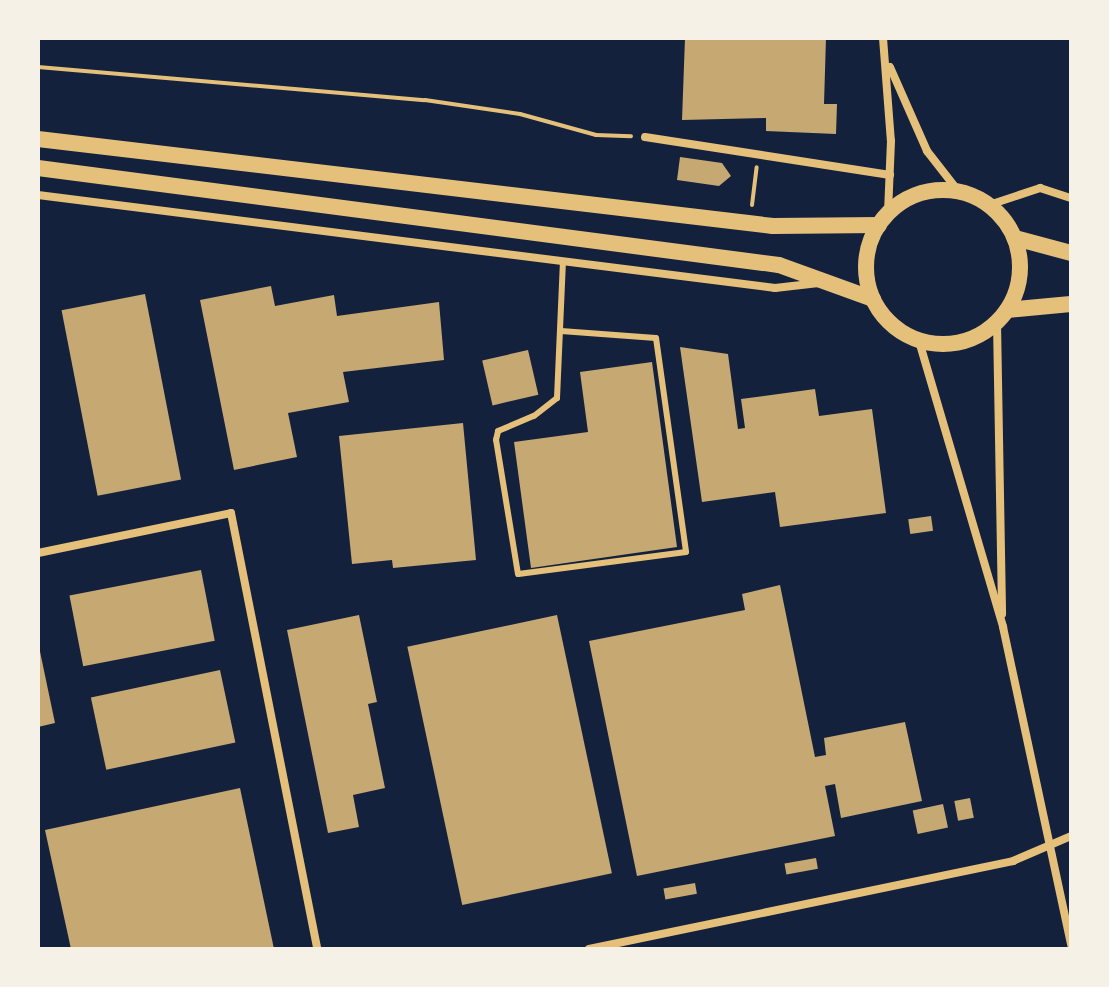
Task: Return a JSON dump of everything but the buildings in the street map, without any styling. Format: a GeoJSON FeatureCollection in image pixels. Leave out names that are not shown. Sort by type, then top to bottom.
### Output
{"type":"FeatureCollection","features":[{"type":"Feature","properties":{"kind":"main road"},"geometry":{"type":"LineString","coordinates":[[38,139],[750,224],[831,229],[884,219]]}},
{"type":"Feature","properties":{"kind":"main road"},"geometry":{"type":"LineString","coordinates":[[38,168],[779,265],[873,299]]}},
{"type":"Feature","properties":{"kind":"main road"},"geometry":{"type":"LineString","coordinates":[[1002,316],[1018,287],[1020,262],[1015,238],[989,205],[959,192],[933,191],[909,198],[884,219],[868,249],[866,274],[873,299],[892,324],[919,341],[960,342],[1002,316],[1071,304]]}},
{"type":"Feature","properties":{"kind":"main road"},"geometry":{"type":"LineString","coordinates":[[1015,238],[1071,253]]}},
{"type":"Feature","properties":{"kind":"street"},"geometry":{"type":"LineString","coordinates":[[883,38],[887,59],[890,175],[884,219]]}},
{"type":"Feature","properties":{"kind":"street"},"geometry":{"type":"LineString","coordinates":[[887,59],[927,151],[959,192]]}},
{"type":"Feature","properties":{"kind":"street"},"geometry":{"type":"LineString","coordinates":[[645,137],[890,175]]}},
{"type":"Feature","properties":{"kind":"street"},"geometry":{"type":"LineString","coordinates":[[989,205],[1040,188],[1071,198]]}},
{"type":"Feature","properties":{"kind":"street"},"geometry":{"type":"LineString","coordinates":[[38,195],[775,288],[833,282]]}},
{"type":"Feature","properties":{"kind":"street"},"geometry":{"type":"LineString","coordinates":[[1002,316],[1003,627]]}},
{"type":"Feature","properties":{"kind":"street"},"geometry":{"type":"LineString","coordinates":[[919,341],[1003,627],[1071,945]]}},
{"type":"Feature","properties":{"kind":"street"},"geometry":{"type":"LineString","coordinates":[[38,553],[231,513],[317,949]]}},
{"type":"Feature","properties":{"kind":"street"},"geometry":{"type":"LineString","coordinates":[[589,949],[1013,861],[1071,836]]}},
{"type":"Feature","properties":{"kind":"lane"},"geometry":{"type":"LineString","coordinates":[[561,331],[656,338],[686,552],[518,574],[496,440],[498,431],[534,416],[557,398],[563,261]]}},
{"type":"Feature","properties":{"kind":"path"},"geometry":{"type":"LineString","coordinates":[[38,67],[425,100],[520,114],[596,135],[645,137]]}},
{"type":"Feature","properties":{"kind":"path"},"geometry":{"type":"LineString","coordinates":[[750,224],[759,154]]}}]}
